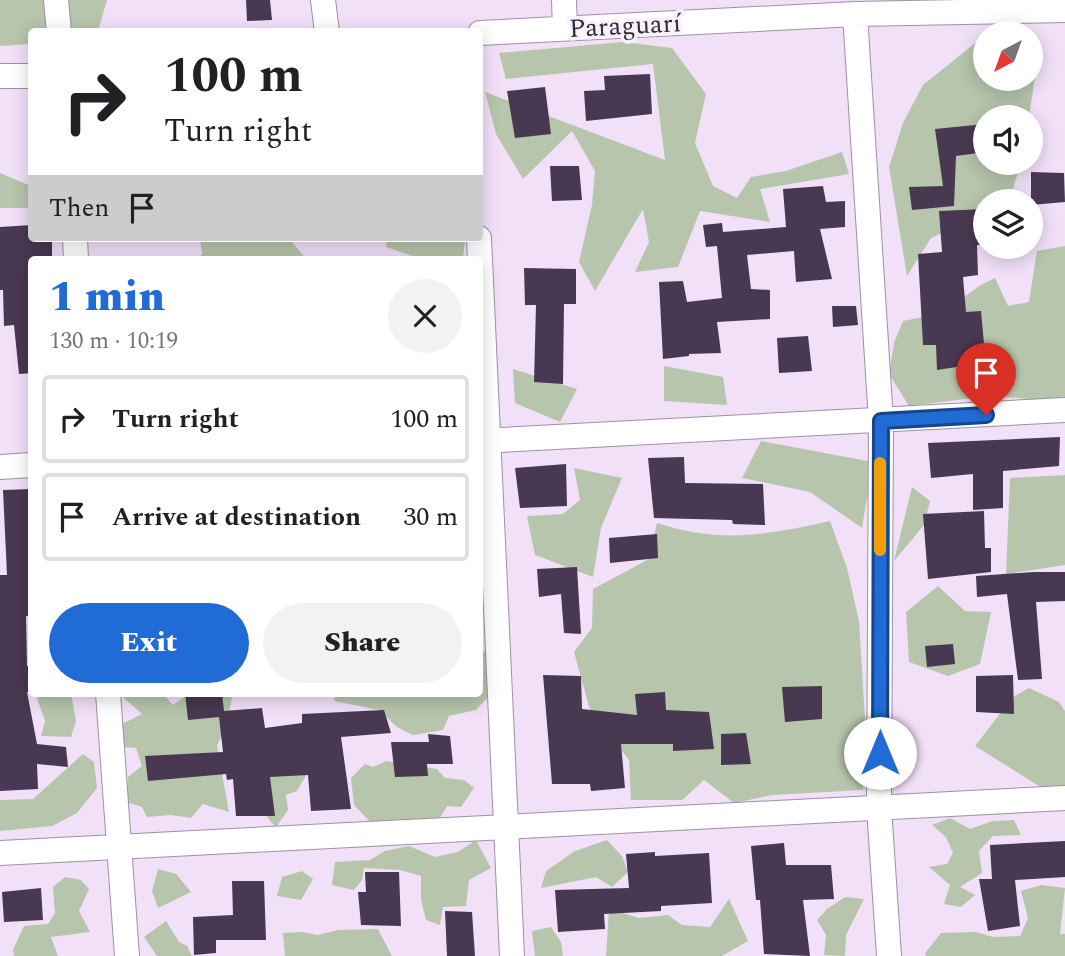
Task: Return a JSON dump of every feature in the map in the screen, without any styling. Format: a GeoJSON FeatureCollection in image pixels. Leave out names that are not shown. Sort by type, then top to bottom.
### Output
{"type":"FeatureCollection","features":[{"type":"Feature","properties":{"kind":"street"},"geometry":{"type":"LineString","coordinates":[[56,0],[59,28]]}},
{"type":"Feature","properties":{"kind":"street"},"geometry":{"type":"LineString","coordinates":[[323,0],[326,28]]}},
{"type":"Feature","properties":{"kind":"street"},"geometry":{"type":"LineString","coordinates":[[564,0],[565,28]]}},
{"type":"Feature","properties":{"kind":"street","name":"Paraguarí"},"geometry":{"type":"LineString","coordinates":[[483,33],[826,8],[855,14],[1065,10]]}},
{"type":"Feature","properties":{"kind":"street"},"geometry":{"type":"LineString","coordinates":[[855,14],[881,421],[879,808],[889,956]]}},
{"type":"Feature","properties":{"kind":"street"},"geometry":{"type":"LineString","coordinates":[[0,76],[28,76]]}},
{"type":"Feature","properties":{"kind":"street"},"geometry":{"type":"LineString","coordinates":[[483,400],[512,956]]}},
{"type":"Feature","properties":{"kind":"street"},"geometry":{"type":"LineString","coordinates":[[484,441],[1065,410]]}},
{"type":"Feature","properties":{"kind":"street"},"geometry":{"type":"LineString","coordinates":[[0,467],[28,465]]}},
{"type":"Feature","properties":{"kind":"street"},"geometry":{"type":"LineString","coordinates":[[108,697],[127,956]]}},
{"type":"Feature","properties":{"kind":"street"},"geometry":{"type":"LineString","coordinates":[[0,853],[1065,798]]}},
{"type":"Feature","properties":{"kind":"green space"},"geometry":{"type":"Polygon","coordinates":[[[0,0],[107,0],[99,28],[28,28],[28,44],[0,46],[0,0]]]}},
{"type":"Feature","properties":{"kind":"green space"},"geometry":{"type":"Polygon","coordinates":[[[623,42],[672,48],[706,94],[695,143],[713,186],[737,198],[751,177],[786,171],[842,152],[849,174],[760,189],[770,222],[700,211],[678,267],[635,272],[649,242],[643,209],[595,291],[579,262],[592,205],[595,171],[572,131],[523,179],[496,134],[485,92],[665,160],[653,64],[506,79],[499,53],[623,42]]]}},
{"type":"Feature","properties":{"kind":"green space"},"geometry":{"type":"Polygon","coordinates":[[[973,45],[973,91],[1033,91],[1031,105],[973,105],[973,175],[1017,175],[1013,189],[973,189],[973,219],[931,238],[907,276],[889,167],[903,123],[923,85],[973,45]]]}},
{"type":"Feature","properties":{"kind":"green space"},"geometry":{"type":"Polygon","coordinates":[[[0,173],[28,185],[28,208],[0,208],[0,173]]]}},
{"type":"Feature","properties":{"kind":"green space"},"geometry":{"type":"Polygon","coordinates":[[[200,242],[292,242],[304,256],[200,256],[200,242]]]}},
{"type":"Feature","properties":{"kind":"green space"},"geometry":{"type":"Polygon","coordinates":[[[387,242],[465,242],[463,256],[412,256],[386,247],[387,242]]]}},
{"type":"Feature","properties":{"kind":"green space"},"geometry":{"type":"Polygon","coordinates":[[[1065,246],[1065,398],[1059,401],[989,396],[909,406],[889,374],[894,343],[903,321],[943,313],[979,286],[995,278],[1008,306],[1029,302],[1036,259],[1043,259],[1043,250],[1065,246]]]}},
{"type":"Feature","properties":{"kind":"green space"},"geometry":{"type":"Polygon","coordinates":[[[664,366],[723,377],[727,405],[664,401],[664,366]]]}},
{"type":"Feature","properties":{"kind":"green space"},"geometry":{"type":"Polygon","coordinates":[[[513,369],[577,389],[560,422],[515,403],[513,369]]]}},
{"type":"Feature","properties":{"kind":"green space"},"geometry":{"type":"Polygon","coordinates":[[[761,441],[873,462],[862,528],[810,492],[742,478],[761,441]]]}},
{"type":"Feature","properties":{"kind":"green space"},"geometry":{"type":"Polygon","coordinates":[[[574,468],[622,478],[601,528],[593,577],[535,555],[527,516],[563,514],[580,500],[574,468]]]}},
{"type":"Feature","properties":{"kind":"green space"},"geometry":{"type":"Polygon","coordinates":[[[1065,475],[1065,565],[1006,574],[1010,478],[1065,475]]]}},
{"type":"Feature","properties":{"kind":"green space"},"geometry":{"type":"Polygon","coordinates":[[[912,487],[930,501],[924,525],[894,561],[912,487]]]}},
{"type":"Feature","properties":{"kind":"green space"},"geometry":{"type":"Polygon","coordinates":[[[830,521],[847,568],[859,621],[865,719],[863,790],[772,795],[734,803],[704,780],[682,800],[631,800],[629,760],[590,710],[574,652],[592,628],[593,589],[649,559],[657,523],[702,534],[744,535],[830,521]]]}},
{"type":"Feature","properties":{"kind":"green space"},"geometry":{"type":"Polygon","coordinates":[[[938,586],[965,611],[991,612],[980,664],[948,676],[909,662],[906,612],[938,586]]]}},
{"type":"Feature","properties":{"kind":"green space"},"geometry":{"type":"Polygon","coordinates":[[[483,651],[493,665],[493,692],[476,710],[449,716],[443,730],[413,735],[397,727],[379,710],[334,701],[335,697],[483,697],[483,651]]]}},
{"type":"Feature","properties":{"kind":"green space"},"geometry":{"type":"Polygon","coordinates":[[[1029,688],[1059,702],[1065,711],[1065,787],[1047,791],[975,746],[1013,697],[1029,688]]]}},
{"type":"Feature","properties":{"kind":"green space"},"geometry":{"type":"Polygon","coordinates":[[[72,697],[76,721],[71,737],[41,736],[45,721],[37,698],[72,697]]]}},
{"type":"Feature","properties":{"kind":"green space"},"geometry":{"type":"Polygon","coordinates":[[[166,697],[173,705],[184,697],[232,697],[227,722],[217,746],[229,812],[203,804],[191,818],[171,815],[147,817],[142,807],[127,802],[128,777],[142,766],[136,748],[123,747],[120,725],[142,714],[124,698],[166,697]]]}},
{"type":"Feature","properties":{"kind":"green space"},"geometry":{"type":"Polygon","coordinates":[[[83,754],[94,762],[97,788],[77,813],[52,826],[0,831],[0,800],[33,799],[83,754]]]}},
{"type":"Feature","properties":{"kind":"green space"},"geometry":{"type":"Polygon","coordinates":[[[386,761],[437,769],[445,778],[464,780],[474,788],[461,807],[447,806],[437,823],[375,827],[354,805],[351,778],[365,764],[373,767],[386,761]]]}},
{"type":"Feature","properties":{"kind":"green space"},"geometry":{"type":"Polygon","coordinates":[[[261,762],[308,772],[297,791],[286,795],[288,810],[276,827],[263,806],[260,789],[261,762]]]}},
{"type":"Feature","properties":{"kind":"green space"},"geometry":{"type":"Polygon","coordinates":[[[950,818],[970,829],[993,821],[1014,820],[1021,835],[993,836],[979,851],[982,873],[960,887],[975,895],[961,907],[944,904],[950,885],[929,867],[947,864],[953,853],[946,837],[932,825],[950,818]]]}},
{"type":"Feature","properties":{"kind":"green space"},"geometry":{"type":"Polygon","coordinates":[[[476,840],[491,868],[469,880],[466,906],[443,907],[440,925],[426,920],[421,900],[421,876],[400,870],[364,868],[362,880],[354,890],[332,885],[335,862],[370,860],[385,851],[409,846],[435,857],[458,852],[476,840]]]}},
{"type":"Feature","properties":{"kind":"green space"},"geometry":{"type":"Polygon","coordinates":[[[607,840],[622,856],[628,872],[612,887],[596,877],[541,888],[546,871],[575,851],[607,840]]]}},
{"type":"Feature","properties":{"kind":"green space"},"geometry":{"type":"Polygon","coordinates":[[[158,869],[176,874],[191,892],[158,908],[152,891],[158,869]]]}},
{"type":"Feature","properties":{"kind":"green space"},"geometry":{"type":"Polygon","coordinates":[[[302,871],[313,879],[301,900],[277,896],[282,877],[302,871]]]}},
{"type":"Feature","properties":{"kind":"green space"},"geometry":{"type":"Polygon","coordinates":[[[65,877],[81,880],[89,889],[79,911],[90,932],[51,937],[58,956],[14,956],[13,950],[24,926],[48,924],[55,913],[53,887],[65,877]]]}},
{"type":"Feature","properties":{"kind":"green space"},"geometry":{"type":"Polygon","coordinates":[[[1041,885],[1065,888],[1060,934],[1065,934],[1065,956],[926,956],[925,953],[941,933],[976,932],[993,937],[1020,936],[1028,918],[1021,891],[1041,885]]]}},
{"type":"Feature","properties":{"kind":"green space"},"geometry":{"type":"Polygon","coordinates":[[[845,897],[864,899],[846,935],[845,956],[824,955],[826,935],[817,920],[827,909],[845,897]]]}},
{"type":"Feature","properties":{"kind":"green space"},"geometry":{"type":"Polygon","coordinates":[[[729,899],[748,941],[722,956],[606,956],[609,909],[639,918],[668,915],[682,925],[710,927],[729,899]]]}},
{"type":"Feature","properties":{"kind":"green space"},"geometry":{"type":"Polygon","coordinates":[[[166,921],[192,956],[157,956],[144,937],[166,921]]]}},
{"type":"Feature","properties":{"kind":"green space"},"geometry":{"type":"Polygon","coordinates":[[[551,927],[561,942],[563,956],[535,956],[532,931],[551,927]]]}},
{"type":"Feature","properties":{"kind":"green space"},"geometry":{"type":"Polygon","coordinates":[[[378,929],[392,956],[285,956],[283,933],[318,935],[338,930],[378,929]]]}},
{"type":"Feature","properties":{"kind":"building"},"geometry":{"type":"Polygon","coordinates":[[[246,0],[270,0],[272,20],[247,21],[246,0]]]}},
{"type":"Feature","properties":{"kind":"building"},"geometry":{"type":"Polygon","coordinates":[[[650,74],[652,114],[586,121],[584,91],[605,90],[604,76],[650,74]]]}},
{"type":"Feature","properties":{"kind":"building"},"geometry":{"type":"Polygon","coordinates":[[[545,87],[551,134],[515,138],[507,91],[545,87]]]}},
{"type":"Feature","properties":{"kind":"building"},"geometry":{"type":"Polygon","coordinates":[[[973,125],[973,154],[956,156],[954,206],[912,210],[909,187],[943,186],[935,129],[973,125]]]}},
{"type":"Feature","properties":{"kind":"building"},"geometry":{"type":"Polygon","coordinates":[[[550,166],[579,166],[582,200],[552,201],[550,166]]]}},
{"type":"Feature","properties":{"kind":"building"},"geometry":{"type":"Polygon","coordinates":[[[1064,173],[1065,202],[1043,204],[1043,189],[1031,189],[1031,175],[1064,173]]]}},
{"type":"Feature","properties":{"kind":"building"},"geometry":{"type":"Polygon","coordinates":[[[823,186],[826,202],[845,201],[845,227],[820,229],[832,279],[796,282],[794,251],[747,255],[751,289],[770,290],[770,319],[717,322],[721,353],[689,354],[663,359],[659,282],[683,281],[687,302],[722,298],[717,246],[706,247],[703,225],[722,223],[723,232],[786,227],[783,189],[823,186]]]}},
{"type":"Feature","properties":{"kind":"building"},"geometry":{"type":"Polygon","coordinates":[[[973,210],[973,259],[977,259],[978,275],[963,277],[966,312],[981,311],[984,344],[987,344],[989,362],[937,370],[936,345],[923,345],[918,254],[942,252],[939,211],[973,210]]]}},
{"type":"Feature","properties":{"kind":"building"},"geometry":{"type":"Polygon","coordinates":[[[28,225],[28,242],[52,242],[52,256],[28,256],[28,373],[19,374],[14,325],[4,326],[3,290],[0,290],[0,227],[28,225]]]}},
{"type":"Feature","properties":{"kind":"building"},"geometry":{"type":"Polygon","coordinates":[[[524,268],[576,269],[576,304],[564,304],[563,384],[534,382],[536,305],[525,305],[524,268]]]}},
{"type":"Feature","properties":{"kind":"building"},"geometry":{"type":"Polygon","coordinates":[[[832,306],[856,306],[858,325],[833,327],[832,306]]]}},
{"type":"Feature","properties":{"kind":"building"},"geometry":{"type":"Polygon","coordinates":[[[808,336],[812,371],[779,373],[777,338],[808,336]]]}},
{"type":"Feature","properties":{"kind":"building"},"geometry":{"type":"Polygon","coordinates":[[[1060,437],[1059,466],[1003,471],[1003,508],[973,510],[973,474],[931,478],[928,443],[1060,437]]]}},
{"type":"Feature","properties":{"kind":"building"},"geometry":{"type":"Polygon","coordinates":[[[684,457],[685,483],[763,484],[765,525],[733,524],[732,520],[654,518],[648,458],[684,457]]]}},
{"type":"Feature","properties":{"kind":"building"},"geometry":{"type":"Polygon","coordinates":[[[566,464],[567,506],[520,508],[515,468],[566,464]]]}},
{"type":"Feature","properties":{"kind":"building"},"geometry":{"type":"Polygon","coordinates":[[[28,489],[27,692],[37,744],[66,747],[68,767],[37,764],[38,789],[0,791],[0,575],[7,575],[3,490],[28,489]]]}},
{"type":"Feature","properties":{"kind":"building"},"geometry":{"type":"Polygon","coordinates":[[[984,511],[985,548],[991,548],[991,572],[928,579],[923,514],[984,511]]]}},
{"type":"Feature","properties":{"kind":"building"},"geometry":{"type":"Polygon","coordinates":[[[657,534],[658,558],[610,563],[609,538],[657,534]]]}},
{"type":"Feature","properties":{"kind":"building"},"geometry":{"type":"Polygon","coordinates":[[[577,567],[581,634],[564,633],[561,594],[539,597],[537,569],[577,567]]]}},
{"type":"Feature","properties":{"kind":"building"},"geometry":{"type":"Polygon","coordinates":[[[1065,572],[1065,601],[1036,602],[1042,679],[1018,680],[1007,594],[977,597],[976,576],[1065,572]]]}},
{"type":"Feature","properties":{"kind":"building"},"geometry":{"type":"Polygon","coordinates":[[[953,644],[955,664],[927,667],[925,646],[953,644]]]}},
{"type":"Feature","properties":{"kind":"building"},"geometry":{"type":"Polygon","coordinates":[[[543,675],[581,676],[582,709],[637,715],[635,694],[665,692],[666,710],[709,712],[714,749],[673,751],[673,744],[621,744],[625,788],[591,791],[590,784],[552,784],[543,675]]]}},
{"type":"Feature","properties":{"kind":"building"},"geometry":{"type":"Polygon","coordinates":[[[1013,675],[1014,714],[976,712],[976,676],[1013,675]]]}},
{"type":"Feature","properties":{"kind":"building"},"geometry":{"type":"Polygon","coordinates":[[[822,686],[822,719],[785,722],[782,687],[822,686]]]}},
{"type":"Feature","properties":{"kind":"building"},"geometry":{"type":"Polygon","coordinates":[[[185,697],[222,697],[224,711],[262,708],[265,728],[302,723],[302,714],[384,710],[391,733],[341,737],[351,809],[311,811],[308,775],[270,777],[275,816],[236,816],[233,779],[227,780],[226,774],[148,781],[145,756],[223,752],[219,717],[188,720],[185,697]]]}},
{"type":"Feature","properties":{"kind":"building"},"geometry":{"type":"Polygon","coordinates":[[[746,733],[751,764],[721,765],[721,734],[746,733]]]}},
{"type":"Feature","properties":{"kind":"building"},"geometry":{"type":"Polygon","coordinates":[[[428,734],[450,736],[453,764],[427,764],[428,776],[395,777],[391,742],[429,742],[428,734]]]}},
{"type":"Feature","properties":{"kind":"building"},"geometry":{"type":"Polygon","coordinates":[[[1065,841],[1065,877],[1015,880],[1020,926],[988,931],[979,879],[992,879],[990,845],[1065,841]]]}},
{"type":"Feature","properties":{"kind":"building"},"geometry":{"type":"Polygon","coordinates":[[[784,843],[786,865],[831,865],[834,899],[803,900],[810,956],[764,954],[760,900],[756,900],[751,846],[784,843]]]}},
{"type":"Feature","properties":{"kind":"building"},"geometry":{"type":"Polygon","coordinates":[[[655,852],[655,856],[709,853],[712,903],[661,906],[661,911],[604,914],[605,929],[558,932],[555,890],[629,888],[626,854],[655,852]]]}},
{"type":"Feature","properties":{"kind":"building"},"geometry":{"type":"Polygon","coordinates":[[[365,872],[399,872],[401,926],[361,925],[358,892],[366,892],[365,872]]]}},
{"type":"Feature","properties":{"kind":"building"},"geometry":{"type":"Polygon","coordinates":[[[232,881],[264,881],[266,940],[216,940],[216,953],[194,955],[193,917],[233,915],[232,881]]]}},
{"type":"Feature","properties":{"kind":"building"},"geometry":{"type":"Polygon","coordinates":[[[41,888],[43,920],[4,922],[2,892],[41,888]]]}},
{"type":"Feature","properties":{"kind":"building"},"geometry":{"type":"Polygon","coordinates":[[[445,911],[472,912],[475,956],[447,956],[445,911]]]}},
{"type":"Feature","properties":{"kind":"slow traffic"},"geometry":{"type":"LineString","coordinates":[[880,463],[880,550]]}},
{"type":"Feature","properties":{"kind":"route"},"geometry":{"type":"LineString","coordinates":[[880,753],[881,421],[986,415]]}}]}
